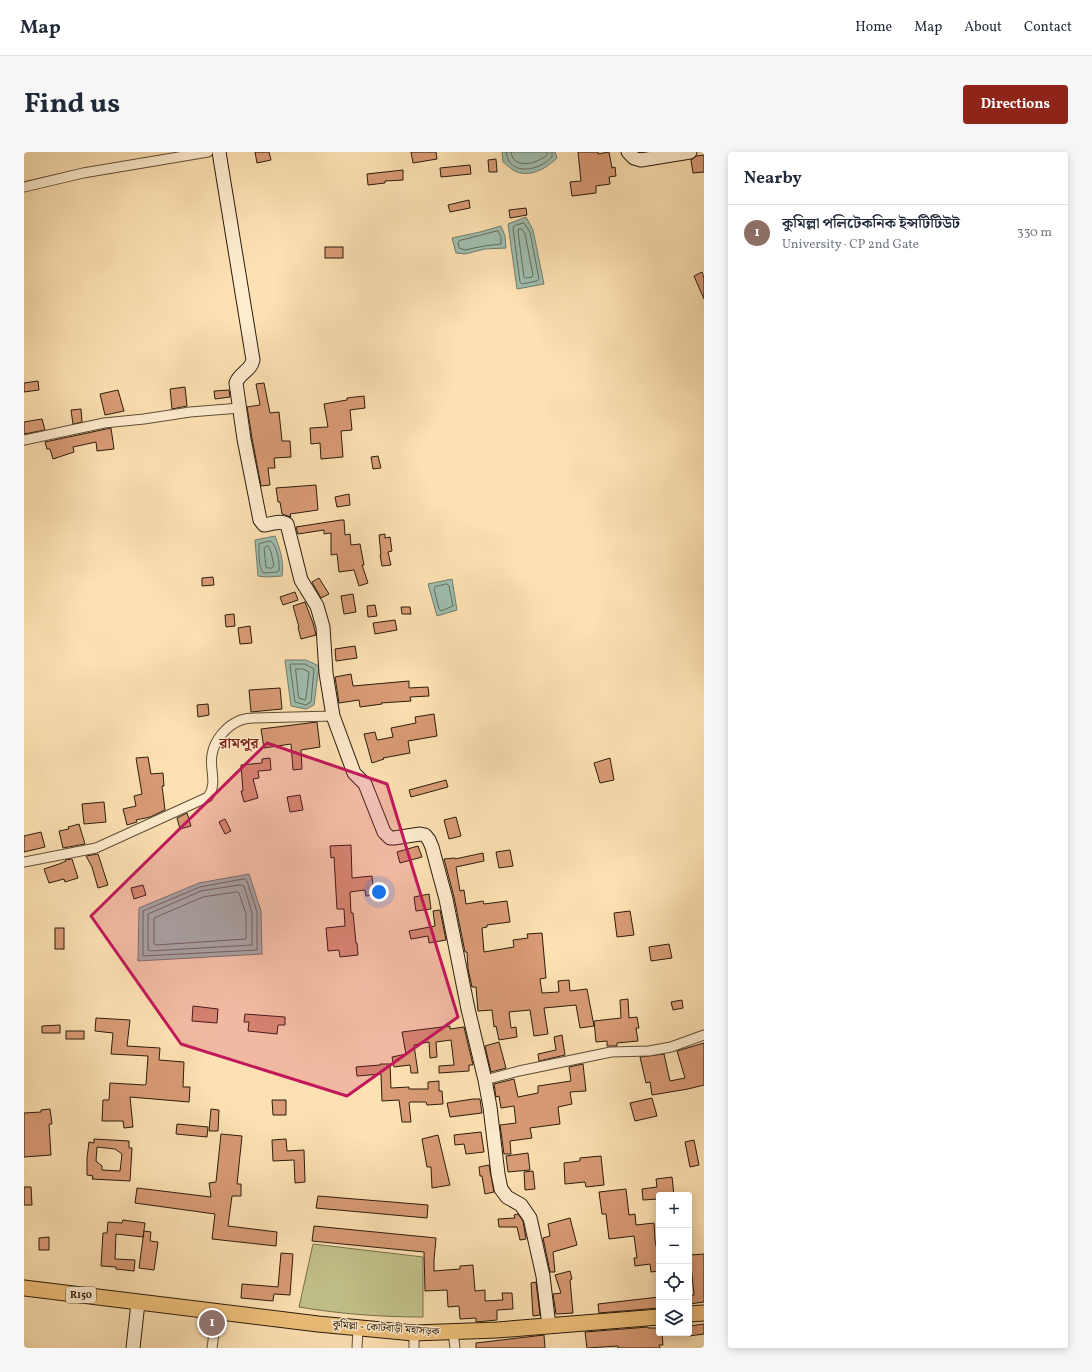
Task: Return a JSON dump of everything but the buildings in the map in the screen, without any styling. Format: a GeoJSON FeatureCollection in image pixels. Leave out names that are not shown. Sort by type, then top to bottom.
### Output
{"type":"FeatureCollection","features":[{"type":"Feature","properties":{"kind":"main road"},"geometry":{"type":"LineString","coordinates":[[219,152],[252,360],[250,367],[238,378],[237,389],[244,439],[261,523],[264,525],[278,522],[287,524],[301,580],[317,606],[322,627],[326,673],[333,716],[354,773],[365,784],[384,832],[390,838],[420,834],[425,835],[429,840],[446,899],[468,1009],[485,1080],[501,1189],[506,1197],[521,1205],[530,1218],[543,1276],[549,1326]]}},
{"type":"Feature","properties":{"kind":"main road"},"geometry":{"type":"LineString","coordinates":[[628,152],[634,158],[641,160],[690,152]]}},
{"type":"Feature","properties":{"kind":"main road","name":"R150"},"geometry":{"type":"LineString","coordinates":[[24,1288],[138,1303]]}},
{"type":"Feature","properties":{"kind":"main road"},"geometry":{"type":"LineString","coordinates":[[133,1348],[138,1303]]}},
{"type":"Feature","properties":{"kind":"main road","name":"কুমিল্লা - কোটবাড়ী মহাসড়ক"},"geometry":{"type":"LineString","coordinates":[[138,1303],[414,1333],[549,1326],[656,1317]]}},
{"type":"Feature","properties":{"kind":"main road"},"geometry":{"type":"LineString","coordinates":[[692,1314],[704,1313]]}},
{"type":"Feature","properties":{"kind":"street"},"geometry":{"type":"LineString","coordinates":[[24,188],[83,173],[208,152]]}},
{"type":"Feature","properties":{"kind":"street"},"geometry":{"type":"LineString","coordinates":[[24,440],[104,423],[190,412],[240,408]]}},
{"type":"Feature","properties":{"kind":"street"},"geometry":{"type":"LineString","coordinates":[[24,862],[96,848],[208,796],[212,792],[214,785],[212,755],[214,747],[218,739],[229,726],[240,720],[253,718],[333,716]]}},
{"type":"Feature","properties":{"kind":"street"},"geometry":{"type":"LineString","coordinates":[[485,1080],[519,1071],[611,1052],[649,1051],[671,1047],[704,1035]]}},
{"type":"Feature","properties":{"kind":"street"},"geometry":{"type":"LineString","coordinates":[[212,1348],[217,1312]]}},
{"type":"Feature","properties":{"kind":"street"},"geometry":{"type":"LineString","coordinates":[[357,1348],[358,1328]]}},
{"type":"Feature","properties":{"kind":"street"},"geometry":{"type":"LineString","coordinates":[[453,1332],[454,1348]]}},
{"type":"Feature","properties":{"kind":"street"},"geometry":{"type":"LineString","coordinates":[[414,1333],[414,1348]]}},
{"type":"Feature","properties":{"kind":"highlighted area"},"geometry":{"type":"Polygon","coordinates":[[[267,743],[387,784],[458,1017],[347,1096],[181,1044],[91,916],[267,743]]]}},
{"type":"Feature","properties":{"kind":"green space"},"geometry":{"type":"Polygon","coordinates":[[[313,1244],[423,1257],[423,1317],[361,1315],[299,1307],[313,1244]]]}},
{"type":"Feature","properties":{"kind":"water"},"geometry":{"type":"Polygon","coordinates":[[[502,152],[555,152],[557,158],[548,166],[536,172],[519,173],[503,162],[502,152]]]}},
{"type":"Feature","properties":{"kind":"water"},"geometry":{"type":"Polygon","coordinates":[[[526,217],[533,230],[544,284],[517,289],[508,224],[526,217]]]}},
{"type":"Feature","properties":{"kind":"water"},"geometry":{"type":"Polygon","coordinates":[[[501,226],[505,236],[506,248],[485,249],[465,254],[456,253],[452,238],[501,226]]]}},
{"type":"Feature","properties":{"kind":"water"},"geometry":{"type":"Polygon","coordinates":[[[275,536],[281,555],[282,576],[258,576],[255,540],[275,536]]]}},
{"type":"Feature","properties":{"kind":"water"},"geometry":{"type":"Polygon","coordinates":[[[452,579],[457,610],[437,616],[428,584],[452,579]]]}},
{"type":"Feature","properties":{"kind":"water"},"geometry":{"type":"Polygon","coordinates":[[[285,660],[306,660],[319,666],[314,705],[306,709],[291,706],[285,660]]]}},
{"type":"Feature","properties":{"kind":"water"},"geometry":{"type":"Polygon","coordinates":[[[249,874],[261,911],[262,954],[138,961],[139,908],[199,883],[249,874]]]}},
{"type":"Feature","properties":{"kind":"place","name":"কুমিল্লা পলিটেকনিক ইন্সটিটিউট"},"geometry":{"type":"Point","coordinates":[212,1323]}},
{"type":"Feature","properties":{"kind":"district","name":"রামপুর"},"geometry":{"type":"Point","coordinates":[239,744]}}]}
